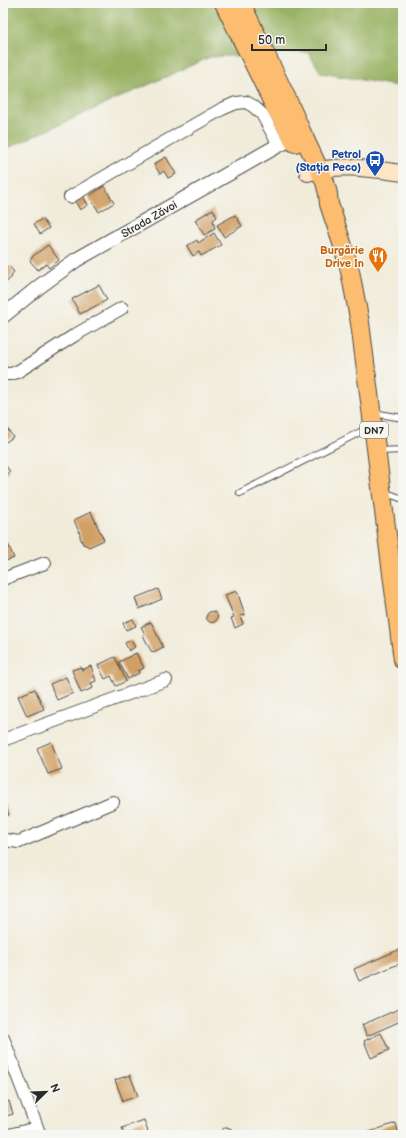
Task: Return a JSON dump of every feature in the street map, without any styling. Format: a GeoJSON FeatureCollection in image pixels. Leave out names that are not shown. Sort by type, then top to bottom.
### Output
{"type":"FeatureCollection","features":[{"type":"Feature","properties":{"kind":"main road","name":"DN7"},"geometry":{"type":"LineString","coordinates":[[224,3],[280,101]]}},
{"type":"Feature","properties":{"kind":"main road","name":"DN7"},"geometry":{"type":"LineString","coordinates":[[241,3],[280,101],[291,139],[314,171],[325,182],[329,204],[342,243],[355,291],[373,419],[403,660]]}},
{"type":"Feature","properties":{"kind":"main road"},"geometry":{"type":"LineString","coordinates":[[314,171],[344,166],[403,173]]}},
{"type":"Feature","properties":{"kind":"street"},"geometry":{"type":"LineString","coordinates":[[70,197],[222,109],[236,104],[246,102],[253,106],[291,139]]}},
{"type":"Feature","properties":{"kind":"street","name":"Strada Zăvoi"},"geometry":{"type":"LineString","coordinates":[[3,316],[40,286],[76,260],[291,139]]}},
{"type":"Feature","properties":{"kind":"street"},"geometry":{"type":"LineString","coordinates":[[3,372],[5,374],[16,372],[74,335],[122,308]]}},
{"type":"Feature","properties":{"kind":"street"},"geometry":{"type":"LineString","coordinates":[[3,578],[44,564]]}},
{"type":"Feature","properties":{"kind":"street"},"geometry":{"type":"LineString","coordinates":[[3,740],[166,680]]}},
{"type":"Feature","properties":{"kind":"street"},"geometry":{"type":"LineString","coordinates":[[3,841],[19,842],[113,802]]}},
{"type":"Feature","properties":{"kind":"street"},"geometry":{"type":"LineString","coordinates":[[3,1038],[39,1132],[9,1135]]}},
{"type":"Feature","properties":{"kind":"lane"},"geometry":{"type":"LineString","coordinates":[[240,493],[373,419],[403,418]]}},
{"type":"Feature","properties":{"kind":"lane"},"geometry":{"type":"LineString","coordinates":[[377,451],[403,450]]}},
{"type":"Feature","properties":{"kind":"lane"},"geometry":{"type":"LineString","coordinates":[[381,487],[389,494],[403,500]]}},
{"type":"Feature","properties":{"kind":"green space"},"geometry":{"type":"Polygon","coordinates":[[[3,3],[403,3],[403,87],[321,73],[308,52],[210,57],[3,150],[3,3]]]}},
{"type":"Feature","properties":{"kind":"building"},"geometry":{"type":"Polygon","coordinates":[[[166,157],[176,174],[168,178],[164,171],[160,174],[154,164],[166,157]]]}},
{"type":"Feature","properties":{"kind":"building"},"geometry":{"type":"Polygon","coordinates":[[[104,186],[114,203],[99,212],[89,196],[104,186]]]}},
{"type":"Feature","properties":{"kind":"building"},"geometry":{"type":"Polygon","coordinates":[[[83,196],[88,205],[80,210],[75,201],[83,196]]]}},
{"type":"Feature","properties":{"kind":"building"},"geometry":{"type":"Polygon","coordinates":[[[213,209],[217,217],[213,220],[215,229],[204,235],[195,220],[213,209]]]}},
{"type":"Feature","properties":{"kind":"building"},"geometry":{"type":"Polygon","coordinates":[[[235,215],[242,226],[224,237],[217,225],[235,215]]]}},
{"type":"Feature","properties":{"kind":"building"},"geometry":{"type":"Polygon","coordinates":[[[42,219],[49,228],[40,234],[34,224],[42,219]]]}},
{"type":"Feature","properties":{"kind":"building"},"geometry":{"type":"Polygon","coordinates":[[[214,233],[221,245],[201,256],[199,252],[193,256],[187,246],[197,240],[198,243],[214,233]]]}},
{"type":"Feature","properties":{"kind":"building"},"geometry":{"type":"Polygon","coordinates":[[[48,245],[59,260],[49,268],[46,264],[38,270],[30,261],[33,256],[48,245]]]}},
{"type":"Feature","properties":{"kind":"building"},"geometry":{"type":"Polygon","coordinates":[[[3,265],[6,268],[9,266],[14,272],[11,275],[12,277],[3,285],[3,265]]]}},
{"type":"Feature","properties":{"kind":"building"},"geometry":{"type":"Polygon","coordinates":[[[99,285],[107,300],[80,314],[72,299],[99,285]]]}},
{"type":"Feature","properties":{"kind":"building"},"geometry":{"type":"Polygon","coordinates":[[[3,422],[13,437],[3,444],[3,422]]]}},
{"type":"Feature","properties":{"kind":"building"},"geometry":{"type":"Polygon","coordinates":[[[3,461],[10,472],[4,476],[3,474],[3,461]]]}},
{"type":"Feature","properties":{"kind":"building"},"geometry":{"type":"Polygon","coordinates":[[[91,512],[104,540],[89,547],[83,544],[74,520],[91,512]]]}},
{"type":"Feature","properties":{"kind":"building"},"geometry":{"type":"Polygon","coordinates":[[[8,544],[14,558],[3,562],[3,546],[8,544]]]}},
{"type":"Feature","properties":{"kind":"building"},"geometry":{"type":"Polygon","coordinates":[[[158,589],[162,599],[139,609],[135,598],[158,589]]]}},
{"type":"Feature","properties":{"kind":"building"},"geometry":{"type":"Polygon","coordinates":[[[237,591],[245,615],[240,616],[243,624],[235,628],[231,618],[234,617],[225,595],[237,591]]]}},
{"type":"Feature","properties":{"kind":"building"},"geometry":{"type":"Polygon","coordinates":[[[212,611],[216,613],[218,617],[216,621],[212,623],[208,621],[206,617],[208,613],[212,611]]]}},
{"type":"Feature","properties":{"kind":"building"},"geometry":{"type":"Polygon","coordinates":[[[133,619],[136,626],[126,630],[123,623],[133,619]]]}},
{"type":"Feature","properties":{"kind":"building"},"geometry":{"type":"Polygon","coordinates":[[[151,622],[163,647],[154,652],[151,651],[143,635],[145,634],[141,627],[151,622]]]}},
{"type":"Feature","properties":{"kind":"building"},"geometry":{"type":"Polygon","coordinates":[[[131,640],[135,647],[129,651],[125,643],[131,640]]]}},
{"type":"Feature","properties":{"kind":"building"},"geometry":{"type":"Polygon","coordinates":[[[136,653],[144,668],[138,671],[139,673],[128,679],[119,662],[136,653]]]}},
{"type":"Feature","properties":{"kind":"building"},"geometry":{"type":"Polygon","coordinates":[[[115,657],[126,681],[116,686],[111,676],[105,679],[98,665],[115,657]]]}},
{"type":"Feature","properties":{"kind":"building"},"geometry":{"type":"Polygon","coordinates":[[[91,666],[96,681],[91,683],[93,688],[81,693],[72,670],[81,667],[82,670],[91,666]]]}},
{"type":"Feature","properties":{"kind":"building"},"geometry":{"type":"Polygon","coordinates":[[[66,677],[73,693],[57,700],[50,684],[66,677]]]}},
{"type":"Feature","properties":{"kind":"building"},"geometry":{"type":"Polygon","coordinates":[[[35,689],[44,709],[27,716],[18,696],[35,689]]]}},
{"type":"Feature","properties":{"kind":"building"},"geometry":{"type":"Polygon","coordinates":[[[51,742],[62,769],[48,774],[37,748],[51,742]]]}},
{"type":"Feature","properties":{"kind":"building"},"geometry":{"type":"Polygon","coordinates":[[[3,800],[9,815],[3,817],[3,800]]]}},
{"type":"Feature","properties":{"kind":"building"},"geometry":{"type":"Polygon","coordinates":[[[403,948],[403,962],[359,981],[354,969],[403,948]]]}},
{"type":"Feature","properties":{"kind":"building"},"geometry":{"type":"Polygon","coordinates":[[[403,1007],[403,1020],[367,1036],[362,1025],[403,1007]]]}},
{"type":"Feature","properties":{"kind":"building"},"geometry":{"type":"Polygon","coordinates":[[[381,1033],[389,1050],[371,1058],[364,1041],[381,1033]]]}},
{"type":"Feature","properties":{"kind":"building"},"geometry":{"type":"Polygon","coordinates":[[[3,1061],[9,1073],[3,1076],[3,1061]]]}},
{"type":"Feature","properties":{"kind":"building"},"geometry":{"type":"Polygon","coordinates":[[[130,1075],[138,1096],[123,1101],[115,1080],[130,1075]]]}},
{"type":"Feature","properties":{"kind":"building"},"geometry":{"type":"Polygon","coordinates":[[[9,1101],[13,1114],[3,1117],[3,1103],[9,1101]]]}},
{"type":"Feature","properties":{"kind":"building"},"geometry":{"type":"Polygon","coordinates":[[[144,1120],[149,1135],[124,1135],[122,1128],[144,1120]]]}},
{"type":"Feature","properties":{"kind":"building"},"geometry":{"type":"Polygon","coordinates":[[[396,1123],[399,1135],[360,1135],[396,1123]]]}},
{"type":"Feature","properties":{"kind":"place","name":"Petrol (Stația Peco)"},"geometry":{"type":"Point","coordinates":[375,177]}},
{"type":"Feature","properties":{"kind":"place","name":"Burgărie Drive In"},"geometry":{"type":"Point","coordinates":[378,273]}}]}
